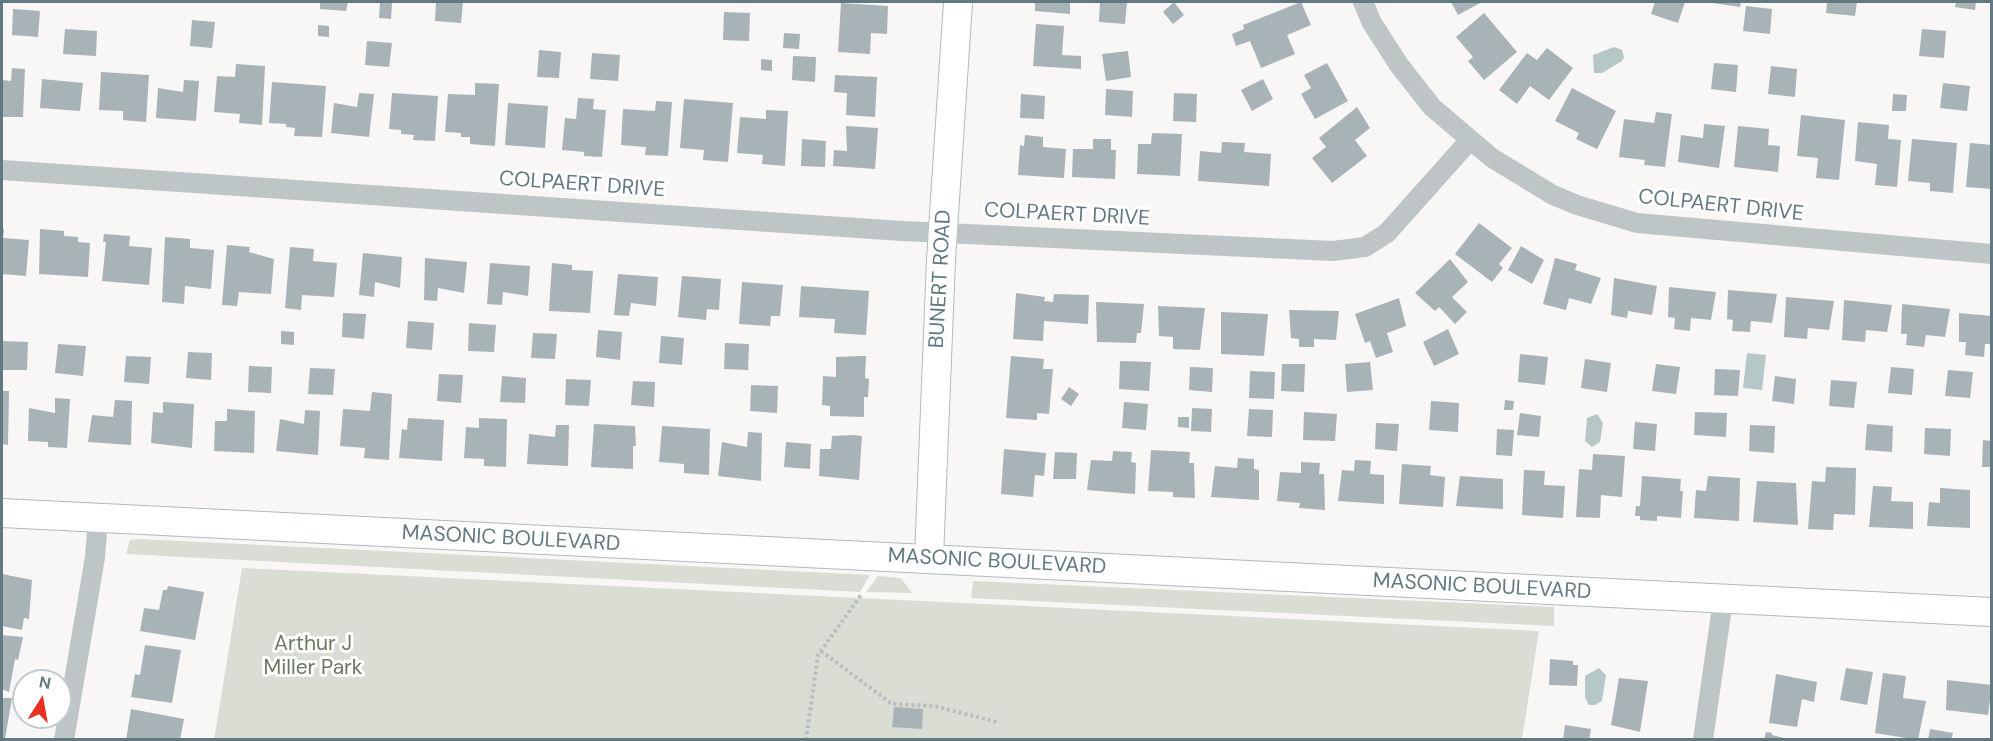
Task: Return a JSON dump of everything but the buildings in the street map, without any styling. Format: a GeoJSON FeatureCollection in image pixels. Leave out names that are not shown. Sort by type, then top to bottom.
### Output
{"type":"FeatureCollection","features":[{"type":"Feature","properties":{"kind":"street","name":"BUNERT ROAD"},"geometry":{"type":"LineString","coordinates":[[929,557],[943,233],[958,2]]}},
{"type":"Feature","properties":{"kind":"street"},"geometry":{"type":"LineString","coordinates":[[1363,2],[1372,23],[1399,65],[1432,107],[1468,141]]}},
{"type":"Feature","properties":{"kind":"street","name":"COLPAERT DRIVE"},"geometry":{"type":"LineString","coordinates":[[2,170],[943,233],[1289,251],[1334,251],[1365,247],[1388,232],[1406,215],[1468,141],[1553,195],[1577,205],[1637,223],[1992,254]]}},
{"type":"Feature","properties":{"kind":"street","name":"MASONIC BOULEVARD"},"geometry":{"type":"LineString","coordinates":[[2,513],[929,557],[1723,600],[1992,612]]}},
{"type":"Feature","properties":{"kind":"street"},"geometry":{"type":"LineString","coordinates":[[64,740],[95,557],[98,519]]}},
{"type":"Feature","properties":{"kind":"street"},"geometry":{"type":"LineString","coordinates":[[1703,740],[1723,600]]}},
{"type":"Feature","properties":{"kind":"path"},"geometry":{"type":"LineString","coordinates":[[806,740],[818,656],[861,595]]}},
{"type":"Feature","properties":{"kind":"path"},"geometry":{"type":"LineString","coordinates":[[821,651],[892,704],[934,706],[997,722]]}},
{"type":"Feature","properties":{"kind":"green space"},"geometry":{"type":"Polygon","coordinates":[[[130,540],[870,575],[860,592],[126,554],[130,540]]]}},
{"type":"Feature","properties":{"kind":"green space","name":"Arthur J Miller Park"},"geometry":{"type":"Polygon","coordinates":[[[242,568],[1539,631],[1522,739],[214,740],[242,568]]]}},
{"type":"Feature","properties":{"kind":"green space"},"geometry":{"type":"Polygon","coordinates":[[[878,576],[901,578],[912,593],[866,592],[878,576]]]}},
{"type":"Feature","properties":{"kind":"green space"},"geometry":{"type":"Polygon","coordinates":[[[973,581],[1554,607],[1554,626],[971,598],[973,581]]]}},
{"type":"Feature","properties":{"kind":"shaded area"},"geometry":{"type":"Polygon","coordinates":[[[1614,47],[1622,50],[1624,57],[1622,61],[1602,73],[1594,73],[1593,55],[1614,47]]]}},
{"type":"Feature","properties":{"kind":"shaded area"},"geometry":{"type":"Polygon","coordinates":[[[1747,353],[1766,355],[1762,390],[1743,388],[1747,353]]]}},
{"type":"Feature","properties":{"kind":"shaded area"},"geometry":{"type":"Polygon","coordinates":[[[1597,414],[1603,423],[1600,442],[1592,447],[1585,441],[1587,418],[1597,414]]]}},
{"type":"Feature","properties":{"kind":"shaded area"},"geometry":{"type":"Polygon","coordinates":[[[1599,668],[1606,675],[1602,701],[1589,705],[1585,698],[1585,676],[1599,668]]]}}]}
